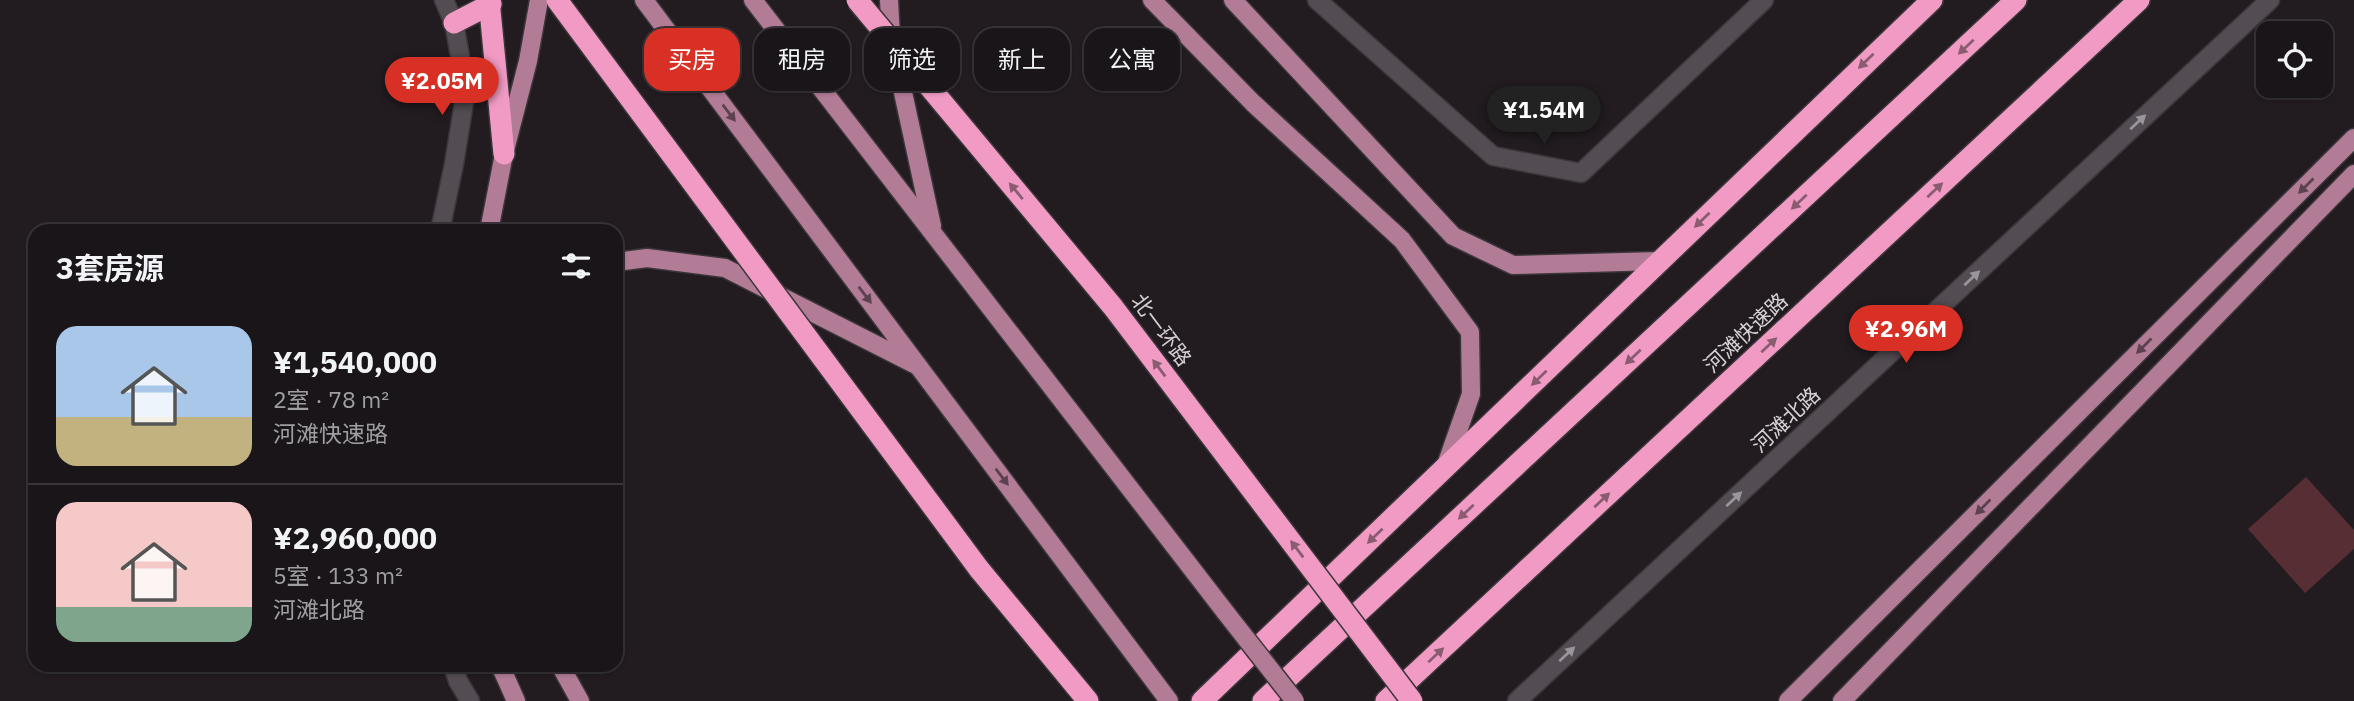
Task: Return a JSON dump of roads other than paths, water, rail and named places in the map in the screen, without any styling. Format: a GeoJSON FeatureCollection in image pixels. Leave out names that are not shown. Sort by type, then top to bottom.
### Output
{"type":"FeatureCollection","features":[{"type":"Feature","properties":{"kind":"highway"},"geometry":{"type":"LineString","coordinates":[[557,0],[979,569],[1088,701]]}},
{"type":"Feature","properties":{"kind":"highway","name":"北一环路"},"geometry":{"type":"LineString","coordinates":[[857,0],[1113,307],[1412,701]]}},
{"type":"Feature","properties":{"kind":"highway"},"geometry":{"type":"LineString","coordinates":[[1263,701],[2016,0]]}},
{"type":"Feature","properties":{"kind":"highway","name":"河滩快速路"},"geometry":{"type":"LineString","coordinates":[[1386,701],[2139,0]]}},
{"type":"Feature","properties":{"kind":"highway"},"geometry":{"type":"LineString","coordinates":[[454,23],[490,2],[503,154]]}},
{"type":"Feature","properties":{"kind":"highway"},"geometry":{"type":"LineString","coordinates":[[1202,701],[1925,5]]}},
{"type":"Feature","properties":{"kind":"main road"},"geometry":{"type":"LineString","coordinates":[[490,224],[503,154],[528,61],[539,0]]}},
{"type":"Feature","properties":{"kind":"main road"},"geometry":{"type":"LineString","coordinates":[[644,0],[1169,701]]}},
{"type":"Feature","properties":{"kind":"main road"},"geometry":{"type":"LineString","coordinates":[[753,0],[1295,701]]}},
{"type":"Feature","properties":{"kind":"main road"},"geometry":{"type":"LineString","coordinates":[[889,0],[891,37],[933,233]]}},
{"type":"Feature","properties":{"kind":"main road"},"geometry":{"type":"LineString","coordinates":[[1152,0],[1253,103],[1402,240],[1470,332],[1471,394],[1445,469]]}},
{"type":"Feature","properties":{"kind":"main road"},"geometry":{"type":"LineString","coordinates":[[1233,0],[1453,236],[1513,265],[1660,261]]}},
{"type":"Feature","properties":{"kind":"main road"},"geometry":{"type":"LineString","coordinates":[[1788,701],[2354,138]]}},
{"type":"Feature","properties":{"kind":"main road"},"geometry":{"type":"LineString","coordinates":[[1842,701],[2354,174]]}},
{"type":"Feature","properties":{"kind":"main road"},"geometry":{"type":"LineString","coordinates":[[623,261],[647,258],[725,268],[918,366]]}},
{"type":"Feature","properties":{"kind":"main road"},"geometry":{"type":"LineString","coordinates":[[502,672],[516,701]]}},
{"type":"Feature","properties":{"kind":"main road"},"geometry":{"type":"LineString","coordinates":[[564,672],[579,701]]}},
{"type":"Feature","properties":{"kind":"street"},"geometry":{"type":"LineString","coordinates":[[441,224],[466,90],[454,23],[444,0]]}},
{"type":"Feature","properties":{"kind":"street"},"geometry":{"type":"LineString","coordinates":[[1317,0],[1493,156],[1581,173],[1764,0]]}},
{"type":"Feature","properties":{"kind":"street","name":"河滩北路"},"geometry":{"type":"LineString","coordinates":[[1517,701],[2270,0]]}},
{"type":"Feature","properties":{"kind":"street"},"geometry":{"type":"LineString","coordinates":[[455,672],[470,701]]}}]}
